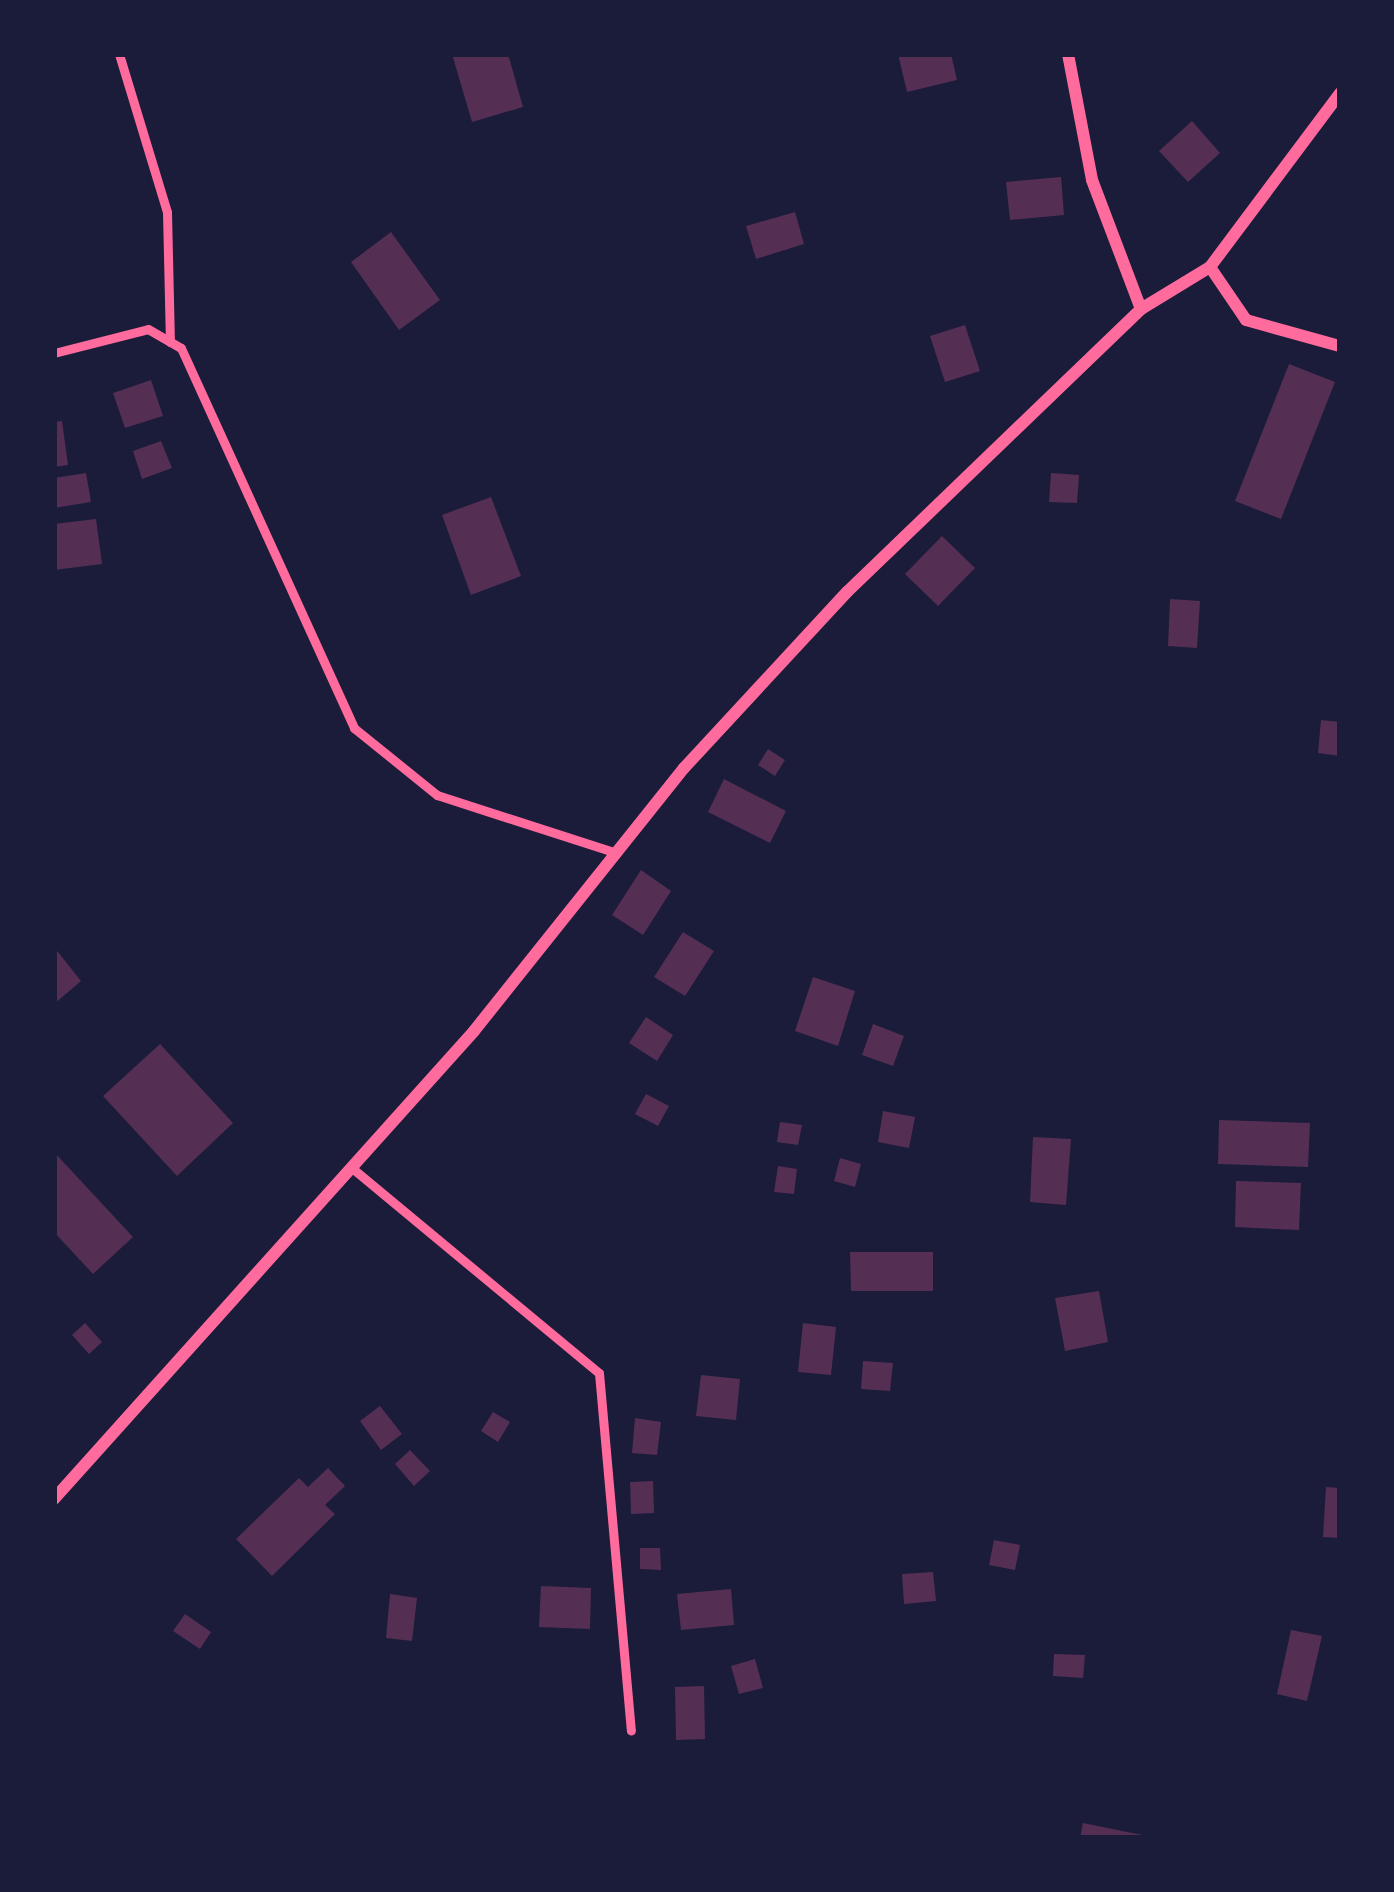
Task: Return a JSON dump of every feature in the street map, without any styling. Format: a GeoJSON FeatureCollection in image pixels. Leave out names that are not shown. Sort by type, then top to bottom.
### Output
{"type":"FeatureCollection","features":[{"type":"Feature","properties":{"kind":"street"},"geometry":{"type":"LineString","coordinates":[[1068,54],[1092,180],[1142,309]]}},
{"type":"Feature","properties":{"kind":"street"},"geometry":{"type":"LineString","coordinates":[[54,1499],[352,1168],[617,853],[847,592],[1142,309],[1210,267],[1340,93]]}},
{"type":"Feature","properties":{"kind":"street"},"geometry":{"type":"LineString","coordinates":[[1210,267],[1246,320],[1340,346]]}},
{"type":"Feature","properties":{"kind":"lane"},"geometry":{"type":"LineString","coordinates":[[119,54],[166,212],[170,342],[259,508],[354,728],[437,795],[617,853]]}},
{"type":"Feature","properties":{"kind":"lane"},"geometry":{"type":"LineString","coordinates":[[54,353],[148,329],[170,342]]}},
{"type":"Feature","properties":{"kind":"lane"},"geometry":{"type":"LineString","coordinates":[[352,1168],[599,1373],[632,1731]]}},
{"type":"Feature","properties":{"kind":"building"},"geometry":{"type":"Polygon","coordinates":[[[452,54],[508,54],[523,107],[472,122],[452,54]]]}},
{"type":"Feature","properties":{"kind":"building"},"geometry":{"type":"Polygon","coordinates":[[[898,54],[951,54],[957,80],[907,92],[898,54]]]}},
{"type":"Feature","properties":{"kind":"building"},"geometry":{"type":"Polygon","coordinates":[[[1192,121],[1220,153],[1188,182],[1159,151],[1192,121]]]}},
{"type":"Feature","properties":{"kind":"building"},"geometry":{"type":"Polygon","coordinates":[[[1061,177],[1064,215],[1010,220],[1006,182],[1061,177]]]}},
{"type":"Feature","properties":{"kind":"building"},"geometry":{"type":"Polygon","coordinates":[[[795,212],[804,244],[756,259],[746,226],[795,212]]]}},
{"type":"Feature","properties":{"kind":"building"},"geometry":{"type":"Polygon","coordinates":[[[391,232],[440,300],[399,330],[351,262],[391,232]]]}},
{"type":"Feature","properties":{"kind":"building"},"geometry":{"type":"Polygon","coordinates":[[[965,325],[980,371],[945,382],[930,336],[965,325]]]}},
{"type":"Feature","properties":{"kind":"building"},"geometry":{"type":"Polygon","coordinates":[[[1289,364],[1335,382],[1281,519],[1235,501],[1289,364]]]}},
{"type":"Feature","properties":{"kind":"building"},"geometry":{"type":"Polygon","coordinates":[[[151,380],[163,416],[125,428],[113,393],[151,380]]]}},
{"type":"Feature","properties":{"kind":"building"},"geometry":{"type":"Polygon","coordinates":[[[62,421],[68,465],[54,467],[54,422],[62,421]]]}},
{"type":"Feature","properties":{"kind":"building"},"geometry":{"type":"Polygon","coordinates":[[[161,441],[172,468],[142,479],[133,451],[161,441]]]}},
{"type":"Feature","properties":{"kind":"building"},"geometry":{"type":"Polygon","coordinates":[[[86,473],[91,502],[54,508],[54,478],[86,473]]]}},
{"type":"Feature","properties":{"kind":"building"},"geometry":{"type":"Polygon","coordinates":[[[1051,473],[1079,475],[1077,503],[1049,502],[1051,473]]]}},
{"type":"Feature","properties":{"kind":"building"},"geometry":{"type":"Polygon","coordinates":[[[491,497],[521,576],[471,595],[442,515],[491,497]]]}},
{"type":"Feature","properties":{"kind":"building"},"geometry":{"type":"Polygon","coordinates":[[[96,519],[102,564],[54,570],[54,524],[96,519]]]}},
{"type":"Feature","properties":{"kind":"building"},"geometry":{"type":"Polygon","coordinates":[[[942,536],[975,568],[938,606],[905,574],[942,536]]]}},
{"type":"Feature","properties":{"kind":"building"},"geometry":{"type":"Polygon","coordinates":[[[1170,599],[1200,601],[1197,648],[1168,646],[1170,599]]]}},
{"type":"Feature","properties":{"kind":"building"},"geometry":{"type":"Polygon","coordinates":[[[1321,720],[1340,722],[1340,756],[1318,753],[1321,720]]]}},
{"type":"Feature","properties":{"kind":"building"},"geometry":{"type":"Polygon","coordinates":[[[768,749],[785,760],[775,776],[758,765],[768,749]]]}},
{"type":"Feature","properties":{"kind":"building"},"geometry":{"type":"Polygon","coordinates":[[[724,779],[786,811],[770,843],[708,812],[724,779]]]}},
{"type":"Feature","properties":{"kind":"building"},"geometry":{"type":"Polygon","coordinates":[[[641,870],[671,891],[643,935],[612,915],[641,870]]]}},
{"type":"Feature","properties":{"kind":"building"},"geometry":{"type":"Polygon","coordinates":[[[683,932],[714,951],[685,996],[654,977],[683,932]]]}},
{"type":"Feature","properties":{"kind":"building"},"geometry":{"type":"Polygon","coordinates":[[[54,947],[81,981],[54,1004],[54,947]]]}},
{"type":"Feature","properties":{"kind":"building"},"geometry":{"type":"Polygon","coordinates":[[[813,977],[855,991],[838,1046],[795,1031],[813,977]]]}},
{"type":"Feature","properties":{"kind":"building"},"geometry":{"type":"Polygon","coordinates":[[[646,1017],[673,1035],[657,1061],[629,1043],[646,1017]]]}},
{"type":"Feature","properties":{"kind":"building"},"geometry":{"type":"Polygon","coordinates":[[[873,1024],[904,1036],[893,1066],[862,1055],[873,1024]]]}},
{"type":"Feature","properties":{"kind":"building"},"geometry":{"type":"Polygon","coordinates":[[[160,1044],[233,1123],[177,1176],[103,1096],[160,1044]]]}},
{"type":"Feature","properties":{"kind":"building"},"geometry":{"type":"Polygon","coordinates":[[[646,1094],[669,1106],[658,1126],[635,1114],[646,1094]]]}},
{"type":"Feature","properties":{"kind":"building"},"geometry":{"type":"Polygon","coordinates":[[[883,1111],[915,1117],[909,1148],[878,1142],[883,1111]]]}},
{"type":"Feature","properties":{"kind":"building"},"geometry":{"type":"Polygon","coordinates":[[[1219,1120],[1310,1123],[1308,1167],[1218,1164],[1219,1120]]]}},
{"type":"Feature","properties":{"kind":"building"},"geometry":{"type":"Polygon","coordinates":[[[780,1122],[802,1125],[798,1145],[777,1142],[780,1122]]]}},
{"type":"Feature","properties":{"kind":"building"},"geometry":{"type":"Polygon","coordinates":[[[1033,1137],[1071,1139],[1066,1205],[1030,1202],[1033,1137]]]}},
{"type":"Feature","properties":{"kind":"building"},"geometry":{"type":"Polygon","coordinates":[[[54,1152],[133,1237],[93,1274],[54,1232],[54,1152]]]}},
{"type":"Feature","properties":{"kind":"building"},"geometry":{"type":"Polygon","coordinates":[[[840,1158],[861,1164],[855,1187],[834,1181],[840,1158]]]}},
{"type":"Feature","properties":{"kind":"building"},"geometry":{"type":"Polygon","coordinates":[[[778,1166],[797,1169],[794,1194],[774,1192],[778,1166]]]}},
{"type":"Feature","properties":{"kind":"building"},"geometry":{"type":"Polygon","coordinates":[[[1236,1181],[1301,1183],[1299,1230],[1235,1227],[1236,1181]]]}},
{"type":"Feature","properties":{"kind":"building"},"geometry":{"type":"Polygon","coordinates":[[[850,1252],[933,1252],[933,1291],[851,1291],[850,1252]]]}},
{"type":"Feature","properties":{"kind":"building"},"geometry":{"type":"Polygon","coordinates":[[[1099,1291],[1108,1342],[1065,1351],[1055,1298],[1099,1291]]]}},
{"type":"Feature","properties":{"kind":"building"},"geometry":{"type":"Polygon","coordinates":[[[85,1323],[102,1342],[89,1354],[72,1335],[85,1323]]]}},
{"type":"Feature","properties":{"kind":"building"},"geometry":{"type":"Polygon","coordinates":[[[803,1323],[836,1327],[831,1375],[798,1372],[803,1323]]]}},
{"type":"Feature","properties":{"kind":"building"},"geometry":{"type":"Polygon","coordinates":[[[863,1361],[893,1363],[890,1391],[861,1389],[863,1361]]]}},
{"type":"Feature","properties":{"kind":"building"},"geometry":{"type":"Polygon","coordinates":[[[701,1375],[740,1379],[736,1420],[696,1416],[701,1375]]]}},
{"type":"Feature","properties":{"kind":"building"},"geometry":{"type":"Polygon","coordinates":[[[380,1406],[402,1434],[381,1450],[360,1421],[380,1406]]]}},
{"type":"Feature","properties":{"kind":"building"},"geometry":{"type":"Polygon","coordinates":[[[493,1412],[510,1422],[498,1442],[481,1431],[493,1412]]]}},
{"type":"Feature","properties":{"kind":"building"},"geometry":{"type":"Polygon","coordinates":[[[635,1418],[661,1422],[657,1455],[632,1453],[635,1418]]]}},
{"type":"Feature","properties":{"kind":"building"},"geometry":{"type":"Polygon","coordinates":[[[410,1450],[430,1471],[414,1486],[395,1464],[410,1450]]]}},
{"type":"Feature","properties":{"kind":"building"},"geometry":{"type":"Polygon","coordinates":[[[328,1468],[345,1486],[325,1505],[335,1514],[272,1576],[236,1539],[299,1478],[308,1487],[328,1468]]]}},
{"type":"Feature","properties":{"kind":"building"},"geometry":{"type":"Polygon","coordinates":[[[653,1481],[654,1513],[631,1514],[630,1482],[653,1481]]]}},
{"type":"Feature","properties":{"kind":"building"},"geometry":{"type":"Polygon","coordinates":[[[1326,1487],[1340,1488],[1340,1538],[1323,1537],[1326,1487]]]}},
{"type":"Feature","properties":{"kind":"building"},"geometry":{"type":"Polygon","coordinates":[[[994,1540],[1020,1545],[1015,1570],[989,1565],[994,1540]]]}},
{"type":"Feature","properties":{"kind":"building"},"geometry":{"type":"Polygon","coordinates":[[[640,1548],[660,1548],[661,1570],[640,1569],[640,1548]]]}},
{"type":"Feature","properties":{"kind":"building"},"geometry":{"type":"Polygon","coordinates":[[[933,1572],[936,1601],[904,1604],[902,1574],[933,1572]]]}},
{"type":"Feature","properties":{"kind":"building"},"geometry":{"type":"Polygon","coordinates":[[[541,1586],[591,1588],[590,1629],[539,1627],[541,1586]]]}},
{"type":"Feature","properties":{"kind":"building"},"geometry":{"type":"Polygon","coordinates":[[[731,1589],[734,1625],[681,1630],[677,1594],[731,1589]]]}},
{"type":"Feature","properties":{"kind":"building"},"geometry":{"type":"Polygon","coordinates":[[[390,1594],[417,1598],[412,1641],[386,1638],[390,1594]]]}},
{"type":"Feature","properties":{"kind":"building"},"geometry":{"type":"Polygon","coordinates":[[[185,1614],[211,1632],[200,1649],[173,1631],[185,1614]]]}},
{"type":"Feature","properties":{"kind":"building"},"geometry":{"type":"Polygon","coordinates":[[[1291,1630],[1322,1636],[1307,1701],[1277,1694],[1291,1630]]]}},
{"type":"Feature","properties":{"kind":"building"},"geometry":{"type":"Polygon","coordinates":[[[1054,1654],[1085,1655],[1083,1678],[1053,1676],[1054,1654]]]}},
{"type":"Feature","properties":{"kind":"building"},"geometry":{"type":"Polygon","coordinates":[[[755,1659],[763,1688],[739,1694],[731,1666],[755,1659]]]}},
{"type":"Feature","properties":{"kind":"building"},"geometry":{"type":"Polygon","coordinates":[[[704,1686],[705,1739],[676,1740],[675,1687],[704,1686]]]}},
{"type":"Feature","properties":{"kind":"building"},"geometry":{"type":"Polygon","coordinates":[[[1083,1823],[1147,1836],[1147,1838],[1080,1838],[1083,1823]]]}}]}
